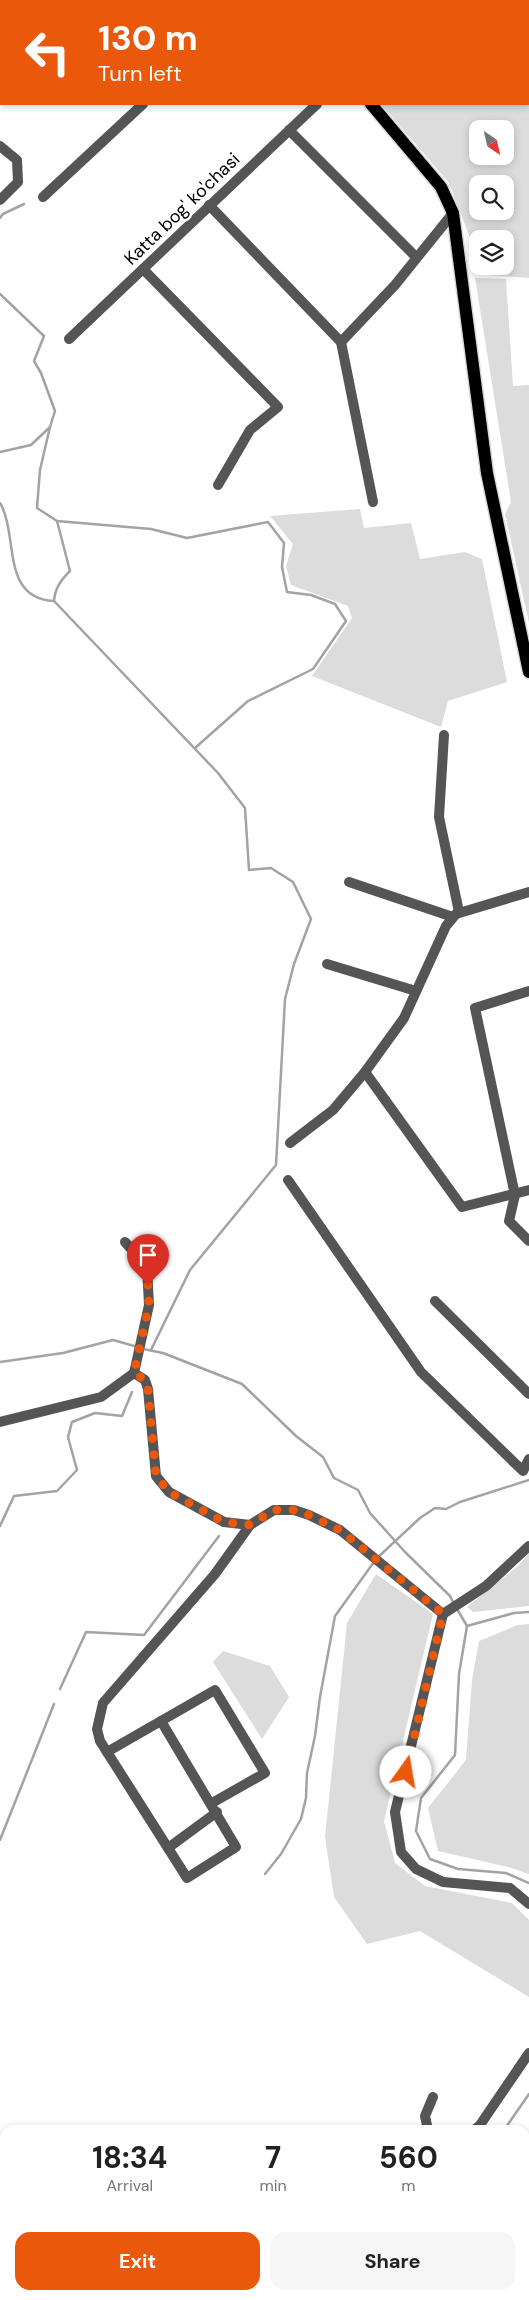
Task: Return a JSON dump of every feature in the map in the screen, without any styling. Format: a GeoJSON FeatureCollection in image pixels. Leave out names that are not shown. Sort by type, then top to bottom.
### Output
{"type":"FeatureCollection","features":[{"type":"Feature","properties":{"kind":"main road"},"geometry":{"type":"LineString","coordinates":[[372,105],[441,187],[453,213],[487,473],[524,632],[529,672]]}},
{"type":"Feature","properties":{"kind":"street"},"geometry":{"type":"LineString","coordinates":[[43,197],[142,105]]}},
{"type":"Feature","properties":{"kind":"street","name":"Katta bog' ko'chasi"},"geometry":{"type":"LineString","coordinates":[[69,339],[316,105]]}},
{"type":"Feature","properties":{"kind":"street"},"geometry":{"type":"LineString","coordinates":[[288,130],[416,257]]}},
{"type":"Feature","properties":{"kind":"street"},"geometry":{"type":"LineString","coordinates":[[0,146],[17,160],[18,182],[0,200]]}},
{"type":"Feature","properties":{"kind":"street"},"geometry":{"type":"LineString","coordinates":[[209,206],[341,342],[373,502]]}},
{"type":"Feature","properties":{"kind":"street"},"geometry":{"type":"LineString","coordinates":[[341,342],[395,285],[453,213]]}},
{"type":"Feature","properties":{"kind":"street"},"geometry":{"type":"LineString","coordinates":[[143,269],[278,408],[250,430],[218,485]]}},
{"type":"Feature","properties":{"kind":"street"},"geometry":{"type":"LineString","coordinates":[[444,735],[439,816],[456,915]]}},
{"type":"Feature","properties":{"kind":"street"},"geometry":{"type":"LineString","coordinates":[[349,882],[456,915]]}},
{"type":"Feature","properties":{"kind":"street"},"geometry":{"type":"LineString","coordinates":[[290,1144],[333,1110],[365,1072],[404,1018],[446,926],[456,915],[529,892]]}},
{"type":"Feature","properties":{"kind":"street"},"geometry":{"type":"LineString","coordinates":[[327,964],[416,991]]}},
{"type":"Feature","properties":{"kind":"street"},"geometry":{"type":"LineString","coordinates":[[529,991],[475,1008],[515,1195],[509,1221],[529,1241]]}},
{"type":"Feature","properties":{"kind":"street"},"geometry":{"type":"LineString","coordinates":[[365,1072],[462,1207],[529,1190]]}},
{"type":"Feature","properties":{"kind":"street"},"geometry":{"type":"LineString","coordinates":[[288,1180],[422,1372],[523,1471],[529,1459]]}},
{"type":"Feature","properties":{"kind":"street"},"geometry":{"type":"LineString","coordinates":[[0,1422],[101,1397],[134,1373],[149,1305],[147,1266],[126,1242]]}},
{"type":"Feature","properties":{"kind":"street"},"geometry":{"type":"LineString","coordinates":[[435,1301],[529,1394]]}},
{"type":"Feature","properties":{"kind":"street"},"geometry":{"type":"LineString","coordinates":[[134,1373],[145,1380],[148,1389],[156,1476],[169,1492],[224,1522],[250,1525]]}},
{"type":"Feature","properties":{"kind":"street"},"geometry":{"type":"LineString","coordinates":[[161,1721],[236,1847],[187,1878],[100,1742],[97,1729],[103,1704],[215,1574],[250,1525],[274,1510],[294,1510],[309,1515],[340,1530],[443,1614]]}},
{"type":"Feature","properties":{"kind":"street"},"geometry":{"type":"LineString","coordinates":[[529,1546],[486,1586],[443,1614],[395,1812],[401,1852],[416,1869],[443,1882],[510,1888],[529,1904]]}},
{"type":"Feature","properties":{"kind":"street"},"geometry":{"type":"LineString","coordinates":[[107,1752],[215,1690],[266,1772],[214,1808],[168,1848]]}},
{"type":"Feature","properties":{"kind":"street"},"geometry":{"type":"LineString","coordinates":[[480,2125],[529,2052]]}},
{"type":"Feature","properties":{"kind":"street"},"geometry":{"type":"LineString","coordinates":[[427,2125],[425,2116],[433,2097]]}},
{"type":"Feature","properties":{"kind":"shaded area"},"geometry":{"type":"Polygon","coordinates":[[[382,105],[529,105],[529,278],[488,275],[514,275],[514,230],[469,230],[469,235],[449,183],[382,105]]]}},
{"type":"Feature","properties":{"kind":"shaded area"},"geometry":{"type":"Polygon","coordinates":[[[475,278],[506,279],[513,386],[529,385],[529,623],[505,514],[511,502],[475,278]]]}},
{"type":"Feature","properties":{"kind":"shaded area"},"geometry":{"type":"Polygon","coordinates":[[[360,509],[364,528],[411,523],[420,559],[465,552],[482,559],[507,682],[448,701],[441,727],[312,676],[352,618],[348,606],[291,585],[286,566],[293,544],[270,516],[360,509]]]}},
{"type":"Feature","properties":{"kind":"shaded area"},"geometry":{"type":"Polygon","coordinates":[[[529,1553],[529,1606],[473,1612],[467,1607],[519,1565],[529,1553]]]}},
{"type":"Feature","properties":{"kind":"shaded area"},"geometry":{"type":"Polygon","coordinates":[[[376,1574],[433,1614],[384,1821],[395,1863],[425,1886],[512,1903],[529,1920],[529,1997],[420,1931],[367,1944],[334,1897],[325,1837],[347,1623],[376,1574]]]}},
{"type":"Feature","properties":{"kind":"shaded area"},"geometry":{"type":"Polygon","coordinates":[[[529,1624],[529,1874],[508,1867],[438,1851],[428,1808],[466,1760],[472,1680],[479,1641],[518,1625],[529,1624]]]}},
{"type":"Feature","properties":{"kind":"shaded area"},"geometry":{"type":"Polygon","coordinates":[[[223,1651],[270,1666],[289,1697],[262,1739],[213,1662],[223,1651]]]}},
{"type":"Feature","properties":{"kind":"waterway"},"geometry":{"type":"LineString","coordinates":[[0,218],[3,214],[24,204]]}},
{"type":"Feature","properties":{"kind":"waterway"},"geometry":{"type":"LineString","coordinates":[[0,294],[44,336],[34,361],[41,373],[55,411],[50,427],[31,445],[0,452]]}},
{"type":"Feature","properties":{"kind":"waterway"},"geometry":{"type":"LineString","coordinates":[[50,427],[40,470],[37,508],[57,521],[151,529],[187,538],[268,522],[284,543],[282,567],[287,592],[311,595],[335,604],[346,621],[313,669],[248,701],[195,748]]}},
{"type":"Feature","properties":{"kind":"waterway"},"geometry":{"type":"LineString","coordinates":[[0,503],[6,516],[18,577],[25,589],[37,597],[54,601],[218,773],[245,808],[249,870],[271,868],[293,882],[311,919],[294,964],[285,999],[276,1165],[190,1270],[151,1350]]}},
{"type":"Feature","properties":{"kind":"waterway"},"geometry":{"type":"LineString","coordinates":[[54,601],[59,584],[70,571],[57,521]]}},
{"type":"Feature","properties":{"kind":"waterway"},"geometry":{"type":"LineString","coordinates":[[0,1362],[63,1353],[113,1340],[138,1347]]}},
{"type":"Feature","properties":{"kind":"waterway"},"geometry":{"type":"LineString","coordinates":[[143,1349],[163,1353],[242,1384],[296,1436],[323,1457],[334,1478],[358,1490],[370,1513],[405,1552],[450,1596],[454,1604]]}},
{"type":"Feature","properties":{"kind":"waterway"},"geometry":{"type":"LineString","coordinates":[[0,1526],[14,1496],[57,1491],[77,1470],[68,1437],[72,1422],[95,1413],[122,1416],[132,1392]]}},
{"type":"Feature","properties":{"kind":"waterway"},"geometry":{"type":"LineString","coordinates":[[377,1558],[420,1518],[435,1508],[446,1509],[460,1502],[529,1480]]}},
{"type":"Feature","properties":{"kind":"waterway"},"geometry":{"type":"LineString","coordinates":[[60,1689],[86,1632],[144,1635],[219,1536]]}},
{"type":"Feature","properties":{"kind":"waterway"},"geometry":{"type":"LineString","coordinates":[[265,1874],[281,1854],[301,1819],[306,1798],[307,1773],[335,1616],[374,1562]]}},
{"type":"Feature","properties":{"kind":"waterway"},"geometry":{"type":"LineString","coordinates":[[457,1609],[467,1626]]}},
{"type":"Feature","properties":{"kind":"waterway"},"geometry":{"type":"LineString","coordinates":[[529,1612],[514,1613],[467,1626],[459,1674],[455,1755],[421,1798],[416,1831],[430,1859],[458,1869],[506,1873],[529,1883]]}},
{"type":"Feature","properties":{"kind":"waterway"},"geometry":{"type":"LineString","coordinates":[[0,1840],[54,1704]]}},
{"type":"Feature","properties":{"kind":"waterway"},"geometry":{"type":"LineString","coordinates":[[507,2125],[529,2094]]}},
{"type":"Feature","properties":{"kind":"route"},"geometry":{"type":"LineString","coordinates":[[148,1285],[149,1305],[134,1373],[145,1380],[148,1389],[156,1476],[169,1492],[224,1522],[250,1525],[274,1510],[294,1510],[309,1515],[340,1530],[443,1614],[430,1662],[406,1772]]}}]}
